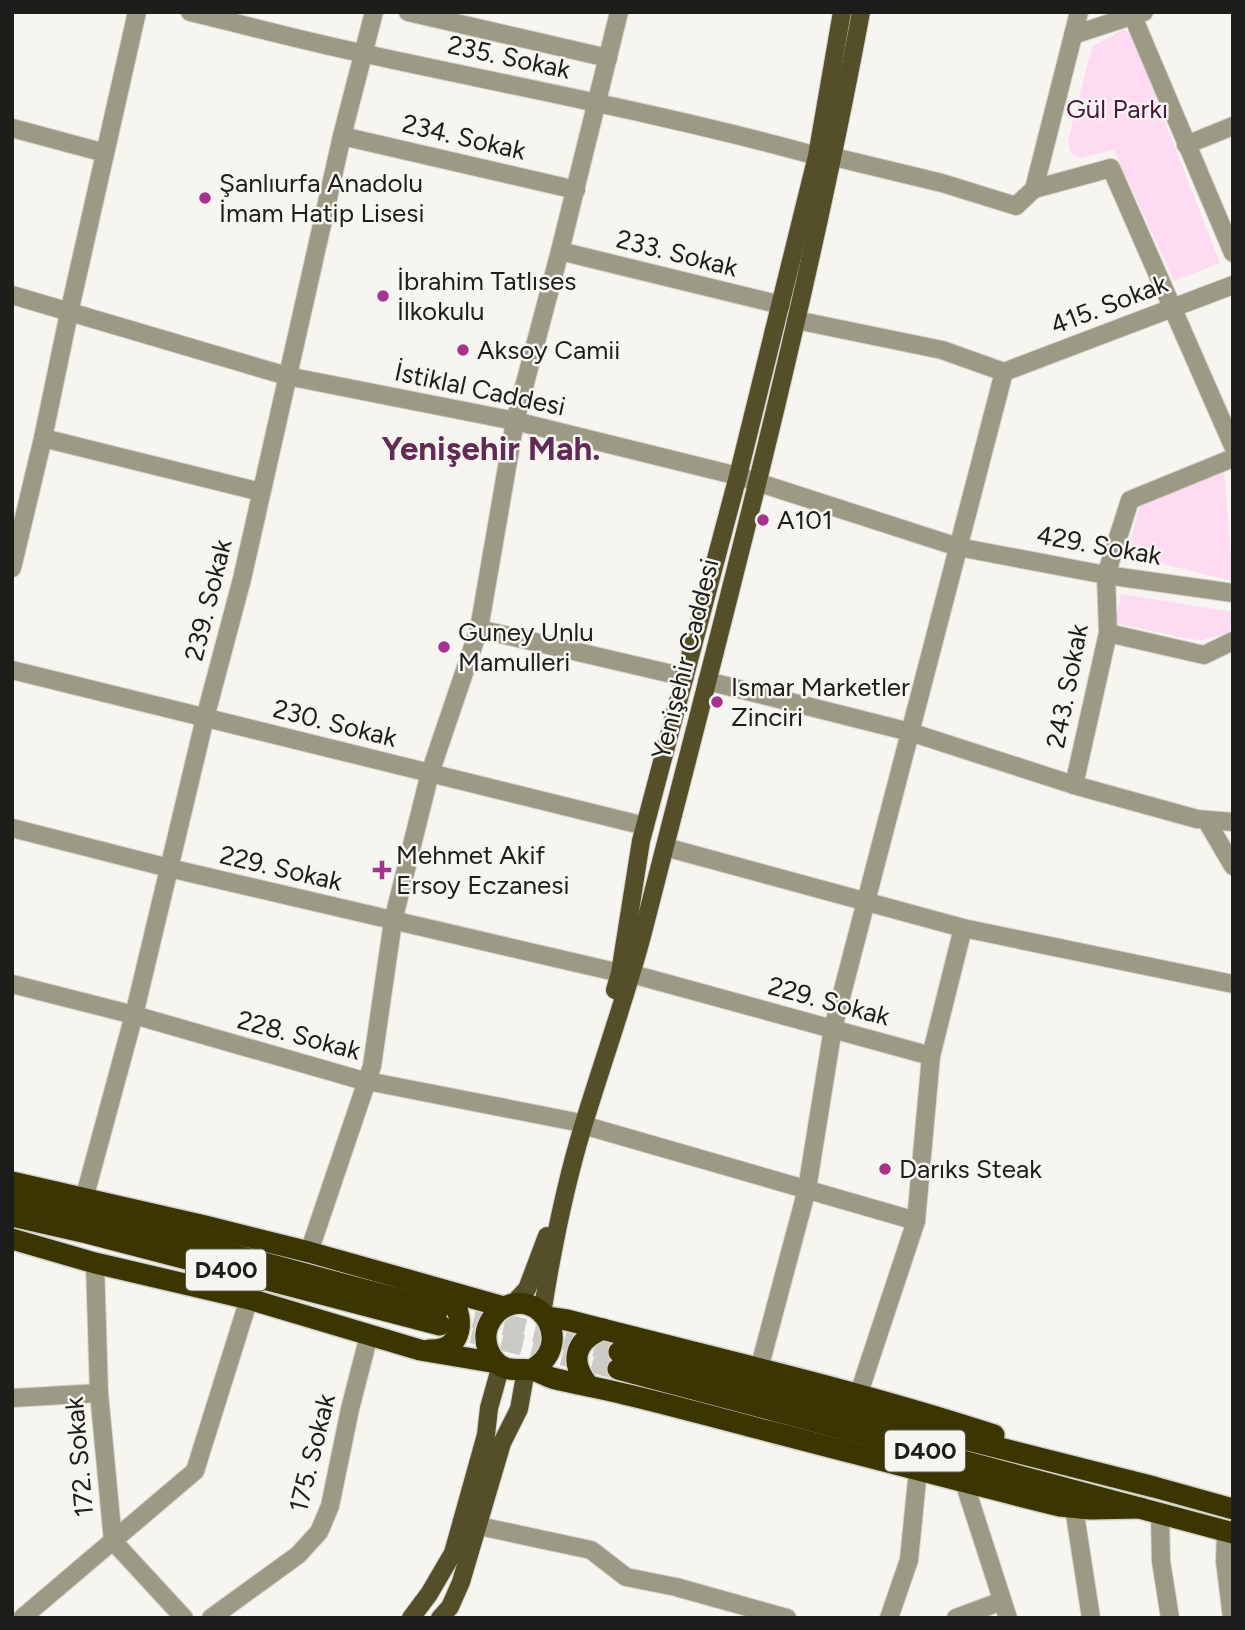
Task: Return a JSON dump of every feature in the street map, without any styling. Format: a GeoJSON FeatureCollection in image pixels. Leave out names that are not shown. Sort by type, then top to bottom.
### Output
{"type":"FeatureCollection","features":[{"type":"Feature","properties":{"kind":"highway"},"geometry":{"type":"LineString","coordinates":[[12,1182],[309,1252],[442,1309],[527,1305],[544,1315],[955,1422],[1154,1487]]}},
{"type":"Feature","properties":{"kind":"highway","name":"D400"},"geometry":{"type":"LineString","coordinates":[[12,1199],[83,1214],[306,1276],[442,1309]]}},
{"type":"Feature","properties":{"kind":"highway","name":"D400"},"geometry":{"type":"LineString","coordinates":[[12,1216],[442,1309]]}},
{"type":"Feature","properties":{"kind":"highway"},"geometry":{"type":"LineString","coordinates":[[12,1239],[95,1263],[250,1298],[420,1350],[499,1364],[517,1371],[528,1370],[964,1482],[1074,1508],[1150,1511]]}},
{"type":"Feature","properties":{"kind":"highway"},"geometry":{"type":"LineString","coordinates":[[420,1350],[447,1347],[457,1336],[460,1314],[457,1306],[442,1309]]}},
{"type":"Feature","properties":{"kind":"highway"},"geometry":{"type":"LineString","coordinates":[[499,1364],[486,1344],[486,1332],[490,1322],[508,1307]]}},
{"type":"Feature","properties":{"kind":"highway"},"geometry":{"type":"LineString","coordinates":[[528,1370],[546,1358],[552,1348],[553,1337],[544,1315]]}},
{"type":"Feature","properties":{"kind":"highway"},"geometry":{"type":"LineString","coordinates":[[589,1386],[576,1364],[577,1352],[590,1334],[603,1329]]}},
{"type":"Feature","properties":{"kind":"highway","name":"D400"},"geometry":{"type":"LineString","coordinates":[[1230,1532],[618,1360],[1154,1487],[1233,1509]]}},
{"type":"Feature","properties":{"kind":"main road","name":"Yenişehir Caddesi"},"geometry":{"type":"LineString","coordinates":[[626,974],[645,826],[738,476],[780,305],[826,157],[842,12]]}},
{"type":"Feature","properties":{"kind":"main road","name":"Yenişehir Caddesi"},"geometry":{"type":"LineString","coordinates":[[508,1307],[527,1289],[547,1238],[664,847],[781,391],[826,157],[861,12]]}},
{"type":"Feature","properties":{"kind":"main road","name":"Yenişehir Caddesi"},"geometry":{"type":"LineString","coordinates":[[544,1315],[556,1236],[580,1124]]}},
{"type":"Feature","properties":{"kind":"main road"},"geometry":{"type":"LineString","coordinates":[[411,1618],[453,1553],[486,1435],[499,1364]]}},
{"type":"Feature","properties":{"kind":"main road"},"geometry":{"type":"LineString","coordinates":[[440,1618],[450,1607],[461,1582],[502,1443],[519,1409],[528,1370]]}},
{"type":"Feature","properties":{"kind":"street"},"geometry":{"type":"LineString","coordinates":[[12,568],[138,12]]}},
{"type":"Feature","properties":{"kind":"street","name":"235. Sokak"},"geometry":{"type":"LineString","coordinates":[[190,12],[363,54],[597,102],[942,183],[1016,206],[1034,189]]}},
{"type":"Feature","properties":{"kind":"street","name":"239. Sokak"},"geometry":{"type":"LineString","coordinates":[[84,1199],[134,1016],[205,718],[242,579],[341,136],[374,12]]}},
{"type":"Feature","properties":{"kind":"street"},"geometry":{"type":"LineString","coordinates":[[408,12],[608,58]]}},
{"type":"Feature","properties":{"kind":"street"},"geometry":{"type":"LineString","coordinates":[[309,1252],[372,1066],[393,921],[430,773],[479,629],[515,421],[561,251],[619,12]]}},
{"type":"Feature","properties":{"kind":"street"},"geometry":{"type":"LineString","coordinates":[[1079,12],[1034,189],[1111,168],[1233,446]]}},
{"type":"Feature","properties":{"kind":"street"},"geometry":{"type":"LineString","coordinates":[[1073,35],[1136,14],[1186,145],[1233,253]]}},
{"type":"Feature","properties":{"kind":"street"},"geometry":{"type":"LineString","coordinates":[[1186,145],[1233,127]]}},
{"type":"Feature","properties":{"kind":"street"},"geometry":{"type":"LineString","coordinates":[[12,128],[106,153]]}},
{"type":"Feature","properties":{"kind":"street","name":"234. Sokak"},"geometry":{"type":"LineString","coordinates":[[341,136],[576,190]]}},
{"type":"Feature","properties":{"kind":"street","name":"233. Sokak"},"geometry":{"type":"LineString","coordinates":[[561,251],[780,305]]}},
{"type":"Feature","properties":{"kind":"street","name":"415. Sokak"},"geometry":{"type":"LineString","coordinates":[[1004,372],[1233,285]]}},
{"type":"Feature","properties":{"kind":"street","name":"İstiklal Caddesi"},"geometry":{"type":"LineString","coordinates":[[12,295],[287,376],[515,421],[738,476],[958,547]]}},
{"type":"Feature","properties":{"kind":"street"},"geometry":{"type":"LineString","coordinates":[[759,1369],[807,1189],[833,1028],[1004,372],[942,350],[796,320]]}},
{"type":"Feature","properties":{"kind":"street"},"geometry":{"type":"LineString","coordinates":[[43,438],[261,492]]}},
{"type":"Feature","properties":{"kind":"street","name":"243. Sokak"},"geometry":{"type":"LineString","coordinates":[[1074,785],[1108,634],[1106,575],[1130,500],[1233,458]]}},
{"type":"Feature","properties":{"kind":"street","name":"429. Sokak"},"geometry":{"type":"LineString","coordinates":[[958,547],[1106,575],[1233,593]]}},
{"type":"Feature","properties":{"kind":"street"},"geometry":{"type":"LineString","coordinates":[[479,629],[685,677]]}},
{"type":"Feature","properties":{"kind":"street"},"geometry":{"type":"LineString","coordinates":[[1108,634],[1204,655],[1233,640]]}},
{"type":"Feature","properties":{"kind":"street","name":"230. Sokak"},"geometry":{"type":"LineString","coordinates":[[12,670],[645,826]]}},
{"type":"Feature","properties":{"kind":"street"},"geometry":{"type":"LineString","coordinates":[[707,681],[910,732],[1074,785],[1206,820],[1233,822]]}},
{"type":"Feature","properties":{"kind":"street"},"geometry":{"type":"LineString","coordinates":[[1206,820],[1233,866]]}},
{"type":"Feature","properties":{"kind":"street","name":"229. Sokak"},"geometry":{"type":"LineString","coordinates":[[12,828],[169,869],[626,974],[932,1056]]}},
{"type":"Feature","properties":{"kind":"street"},"geometry":{"type":"LineString","coordinates":[[664,847],[962,928],[1233,984]]}},
{"type":"Feature","properties":{"kind":"street"},"geometry":{"type":"LineString","coordinates":[[858,1396],[916,1221],[932,1056],[962,928]]}},
{"type":"Feature","properties":{"kind":"street","name":"228. Sokak"},"geometry":{"type":"LineString","coordinates":[[12,984],[367,1081],[580,1124],[916,1221]]}},
{"type":"Feature","properties":{"kind":"street","name":"172. Sokak"},"geometry":{"type":"LineString","coordinates":[[95,1263],[99,1393],[113,1541],[184,1618]]}},
{"type":"Feature","properties":{"kind":"street"},"geometry":{"type":"LineString","coordinates":[[22,1618],[195,1471],[250,1298]]}},
{"type":"Feature","properties":{"kind":"street","name":"175. Sokak"},"geometry":{"type":"LineString","coordinates":[[211,1618],[298,1555],[319,1532],[330,1506],[369,1335]]}},
{"type":"Feature","properties":{"kind":"street"},"geometry":{"type":"LineString","coordinates":[[12,1398],[99,1393]]}},
{"type":"Feature","properties":{"kind":"street"},"geometry":{"type":"LineString","coordinates":[[889,1618],[909,1560],[918,1470]]}},
{"type":"Feature","properties":{"kind":"street"},"geometry":{"type":"LineString","coordinates":[[957,1618],[1005,1609],[964,1482]]}},
{"type":"Feature","properties":{"kind":"street"},"geometry":{"type":"LineString","coordinates":[[1074,1508],[1091,1618]]}},
{"type":"Feature","properties":{"kind":"street"},"geometry":{"type":"LineString","coordinates":[[1150,1511],[1170,1618]]}},
{"type":"Feature","properties":{"kind":"street"},"geometry":{"type":"LineString","coordinates":[[479,1526],[591,1550],[626,1577],[676,1587],[787,1618]]}},
{"type":"Feature","properties":{"kind":"street"},"geometry":{"type":"LineString","coordinates":[[1230,1532],[1225,1561],[1231,1618]]}},
{"type":"Feature","properties":{"kind":"green space","name":"Gül Parkı"},"geometry":{"type":"Polygon","coordinates":[[[1124,29],[1132,37],[1220,263],[1174,281],[1114,150],[1079,158],[1071,153],[1068,141],[1092,47],[1124,29]]]}},
{"type":"Feature","properties":{"kind":"green space"},"geometry":{"type":"Polygon","coordinates":[[[1224,470],[1233,581],[1126,555],[1141,502],[1224,470]]]}},
{"type":"Feature","properties":{"kind":"green space"},"geometry":{"type":"Polygon","coordinates":[[[1121,594],[1233,612],[1233,625],[1227,633],[1202,640],[1115,623],[1121,594]]]}},
{"type":"Feature","properties":{"kind":"tunnel"},"geometry":{"type":"LineString","coordinates":[[444,1310],[619,1352]]}},
{"type":"Feature","properties":{"kind":"tunnel"},"geometry":{"type":"LineString","coordinates":[[442,1325],[618,1369]]}},
{"type":"Feature","properties":{"kind":"place","name":"Şanlıurfa Anadolu İmam Hatip Lisesi"},"geometry":{"type":"Point","coordinates":[205,198]}},
{"type":"Feature","properties":{"kind":"place","name":"İbrahim Tatlıses İlkokulu"},"geometry":{"type":"Point","coordinates":[383,296]}},
{"type":"Feature","properties":{"kind":"place","name":"Aksoy Camii"},"geometry":{"type":"Point","coordinates":[463,350]}},
{"type":"Feature","properties":{"kind":"place","name":"A101"},"geometry":{"type":"Point","coordinates":[763,520]}},
{"type":"Feature","properties":{"kind":"place","name":"Guney Unlu Mamulleri"},"geometry":{"type":"Point","coordinates":[444,647]}},
{"type":"Feature","properties":{"kind":"place","name":"Ismar Marketler Zinciri"},"geometry":{"type":"Point","coordinates":[717,702]}},
{"type":"Feature","properties":{"kind":"place","name":"Mehmet Akif Ersoy Eczanesi"},"geometry":{"type":"Point","coordinates":[382,870]}},
{"type":"Feature","properties":{"kind":"place","name":"Darıks Steak"},"geometry":{"type":"Point","coordinates":[885,1169]}},
{"type":"Feature","properties":{"kind":"district","name":"Yenişehir Mah."},"geometry":{"type":"Point","coordinates":[491,448]}}]}
